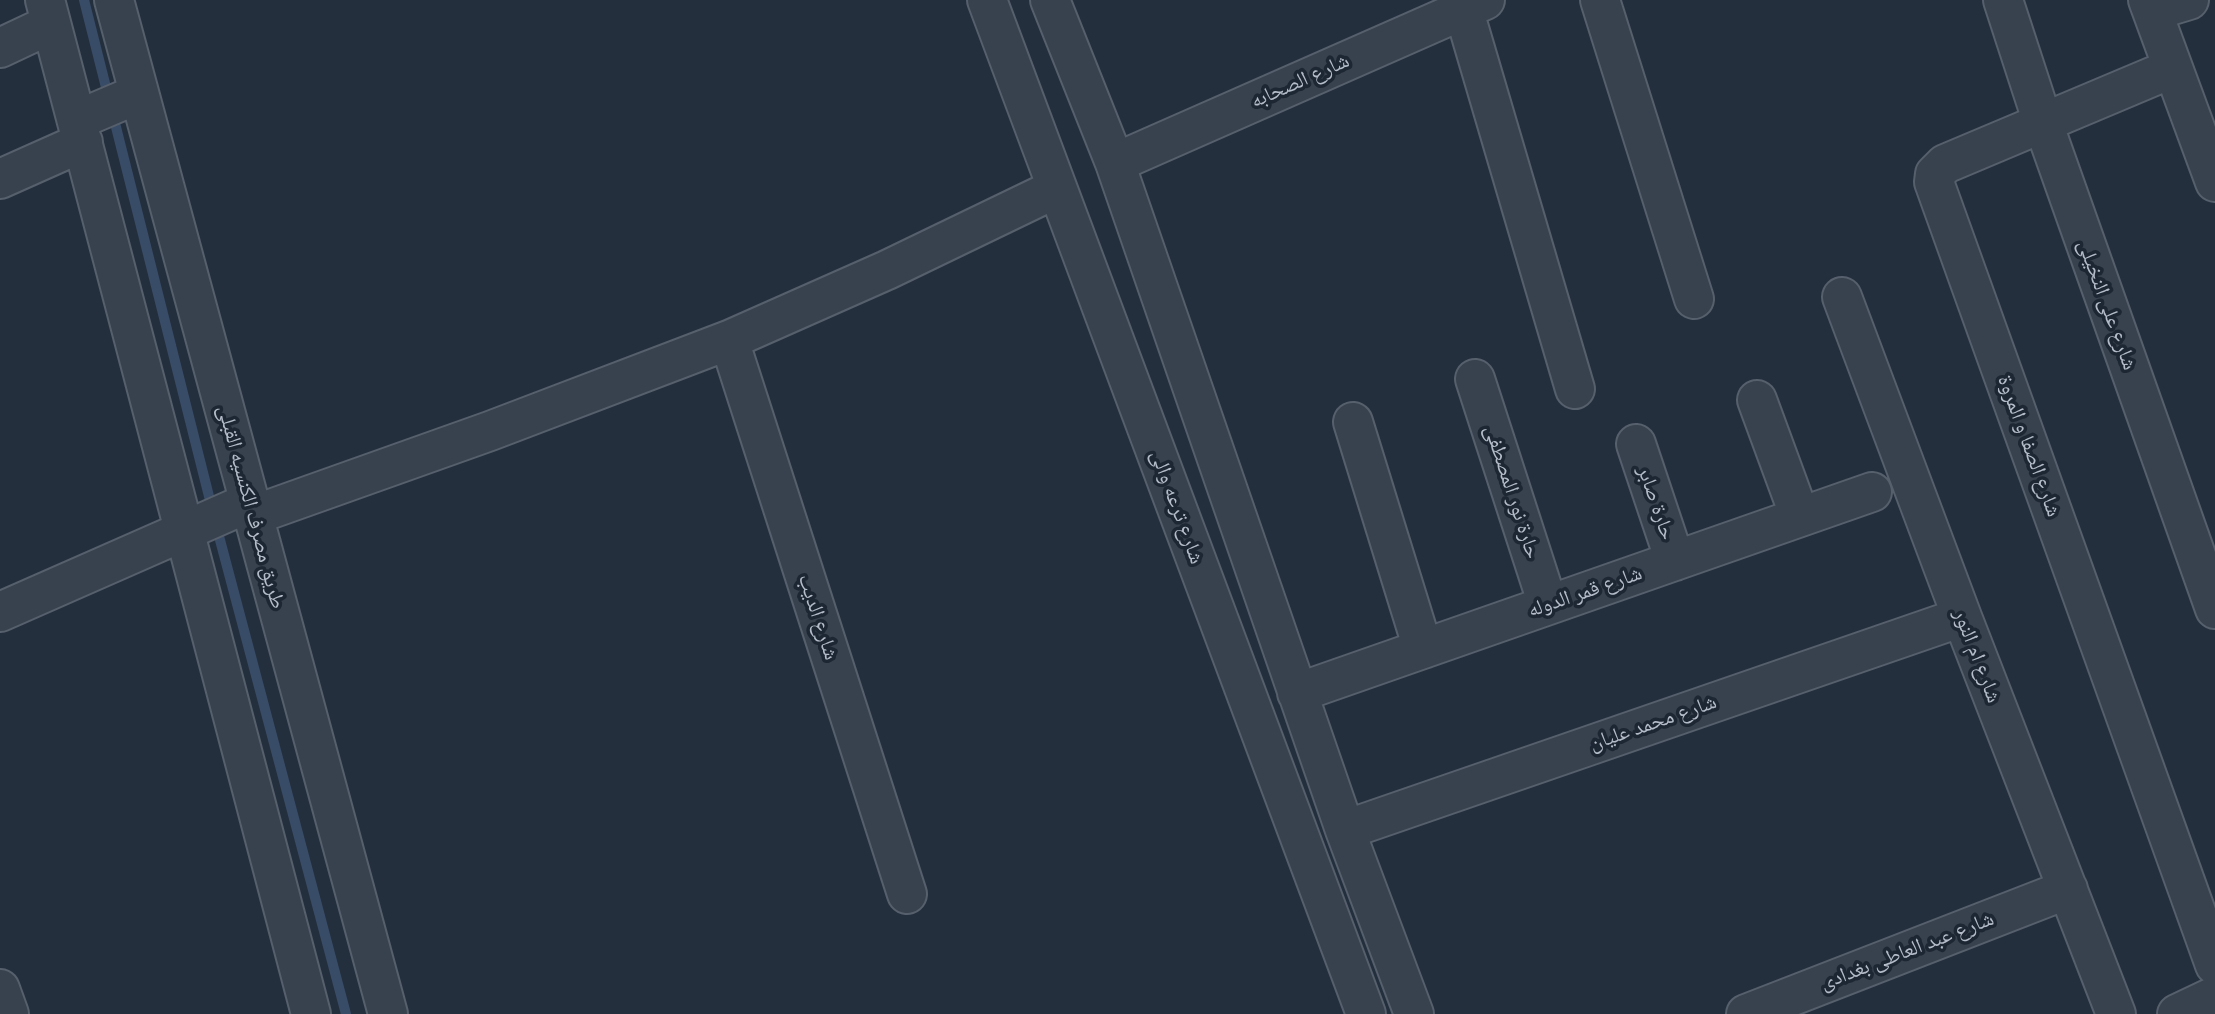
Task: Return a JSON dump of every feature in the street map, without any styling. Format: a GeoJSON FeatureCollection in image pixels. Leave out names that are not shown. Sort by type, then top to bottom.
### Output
{"type":"FeatureCollection","features":[{"type":"Feature","properties":{"kind":"street","name":"طريق مصرف الكنسيه القبلى"},"geometry":{"type":"LineString","coordinates":[[114,0],[387,1014]]}},
{"type":"Feature","properties":{"kind":"street","name":"شارع ترعه والى"},"geometry":{"type":"LineString","coordinates":[[987,0],[1366,1014]]}},
{"type":"Feature","properties":{"kind":"street"},"geometry":{"type":"LineString","coordinates":[[1050,0],[1115,163],[1345,830],[1414,1014]]}},
{"type":"Feature","properties":{"kind":"street"},"geometry":{"type":"LineString","coordinates":[[1600,0],[1694,299]]}},
{"type":"Feature","properties":{"kind":"street","name":"شارع على النخيلى"},"geometry":{"type":"LineString","coordinates":[[2003,0],[2043,123],[2215,610]]}},
{"type":"Feature","properties":{"kind":"street"},"geometry":{"type":"LineString","coordinates":[[2189,0],[2150,6],[2215,182]]}},
{"type":"Feature","properties":{"kind":"street"},"geometry":{"type":"LineString","coordinates":[[1474,4],[1574,389]]}},
{"type":"Feature","properties":{"kind":"street","name":"شارع الصحابه"},"geometry":{"type":"LineString","coordinates":[[1115,163],[1474,4]]}},
{"type":"Feature","properties":{"kind":"street"},"geometry":{"type":"LineString","coordinates":[[0,48],[48,12],[311,1014]]}},
{"type":"Feature","properties":{"kind":"street","name":"شارع الصفا و المروة"},"geometry":{"type":"LineString","coordinates":[[2173,68],[1945,163],[1939,168],[1934,182],[2215,965]]}},
{"type":"Feature","properties":{"kind":"street"},"geometry":{"type":"LineString","coordinates":[[0,179],[138,94]]}},
{"type":"Feature","properties":{"kind":"street"},"geometry":{"type":"LineString","coordinates":[[0,612],[185,531],[490,431],[729,340],[887,270],[1057,188]]}},
{"type":"Feature","properties":{"kind":"street","name":"شارع ام النور"},"geometry":{"type":"LineString","coordinates":[[1842,297],[1962,617],[2116,1014]]}},
{"type":"Feature","properties":{"kind":"street"},"geometry":{"type":"LineString","coordinates":[[1116,346],[1170,323]]}},
{"type":"Feature","properties":{"kind":"street","name":"شارع الديب"},"geometry":{"type":"LineString","coordinates":[[729,340],[906,894]]}},
{"type":"Feature","properties":{"kind":"street","name":"حارة نور المصطفى"},"geometry":{"type":"LineString","coordinates":[[1475,379],[1548,605]]}},
{"type":"Feature","properties":{"kind":"street"},"geometry":{"type":"LineString","coordinates":[[1758,400],[1800,517]]}},
{"type":"Feature","properties":{"kind":"street"},"geometry":{"type":"LineString","coordinates":[[1353,422],[1423,649]]}},
{"type":"Feature","properties":{"kind":"street","name":"حارة صابر"},"geometry":{"type":"LineString","coordinates":[[1636,444],[1675,561]]}},
{"type":"Feature","properties":{"kind":"street","name":"شارع قمر الدوله"},"geometry":{"type":"LineString","coordinates":[[1297,693],[1872,492]]}},
{"type":"Feature","properties":{"kind":"street","name":"شارع محمد عليان"},"geometry":{"type":"LineString","coordinates":[[1345,830],[1962,617]]}},
{"type":"Feature","properties":{"kind":"street","name":"شارع عبد العاطى بغدادى"},"geometry":{"type":"LineString","coordinates":[[1767,1010],[2068,889]]}},
{"type":"Feature","properties":{"kind":"street"},"geometry":{"type":"LineString","coordinates":[[0,989],[9,1014]]}},
{"type":"Feature","properties":{"kind":"street"},"geometry":{"type":"LineString","coordinates":[[2177,1014],[2215,996]]}},
{"type":"Feature","properties":{"kind":"waterway"},"geometry":{"type":"LineString","coordinates":[[84,0],[220,540],[346,1014]]}}]}
